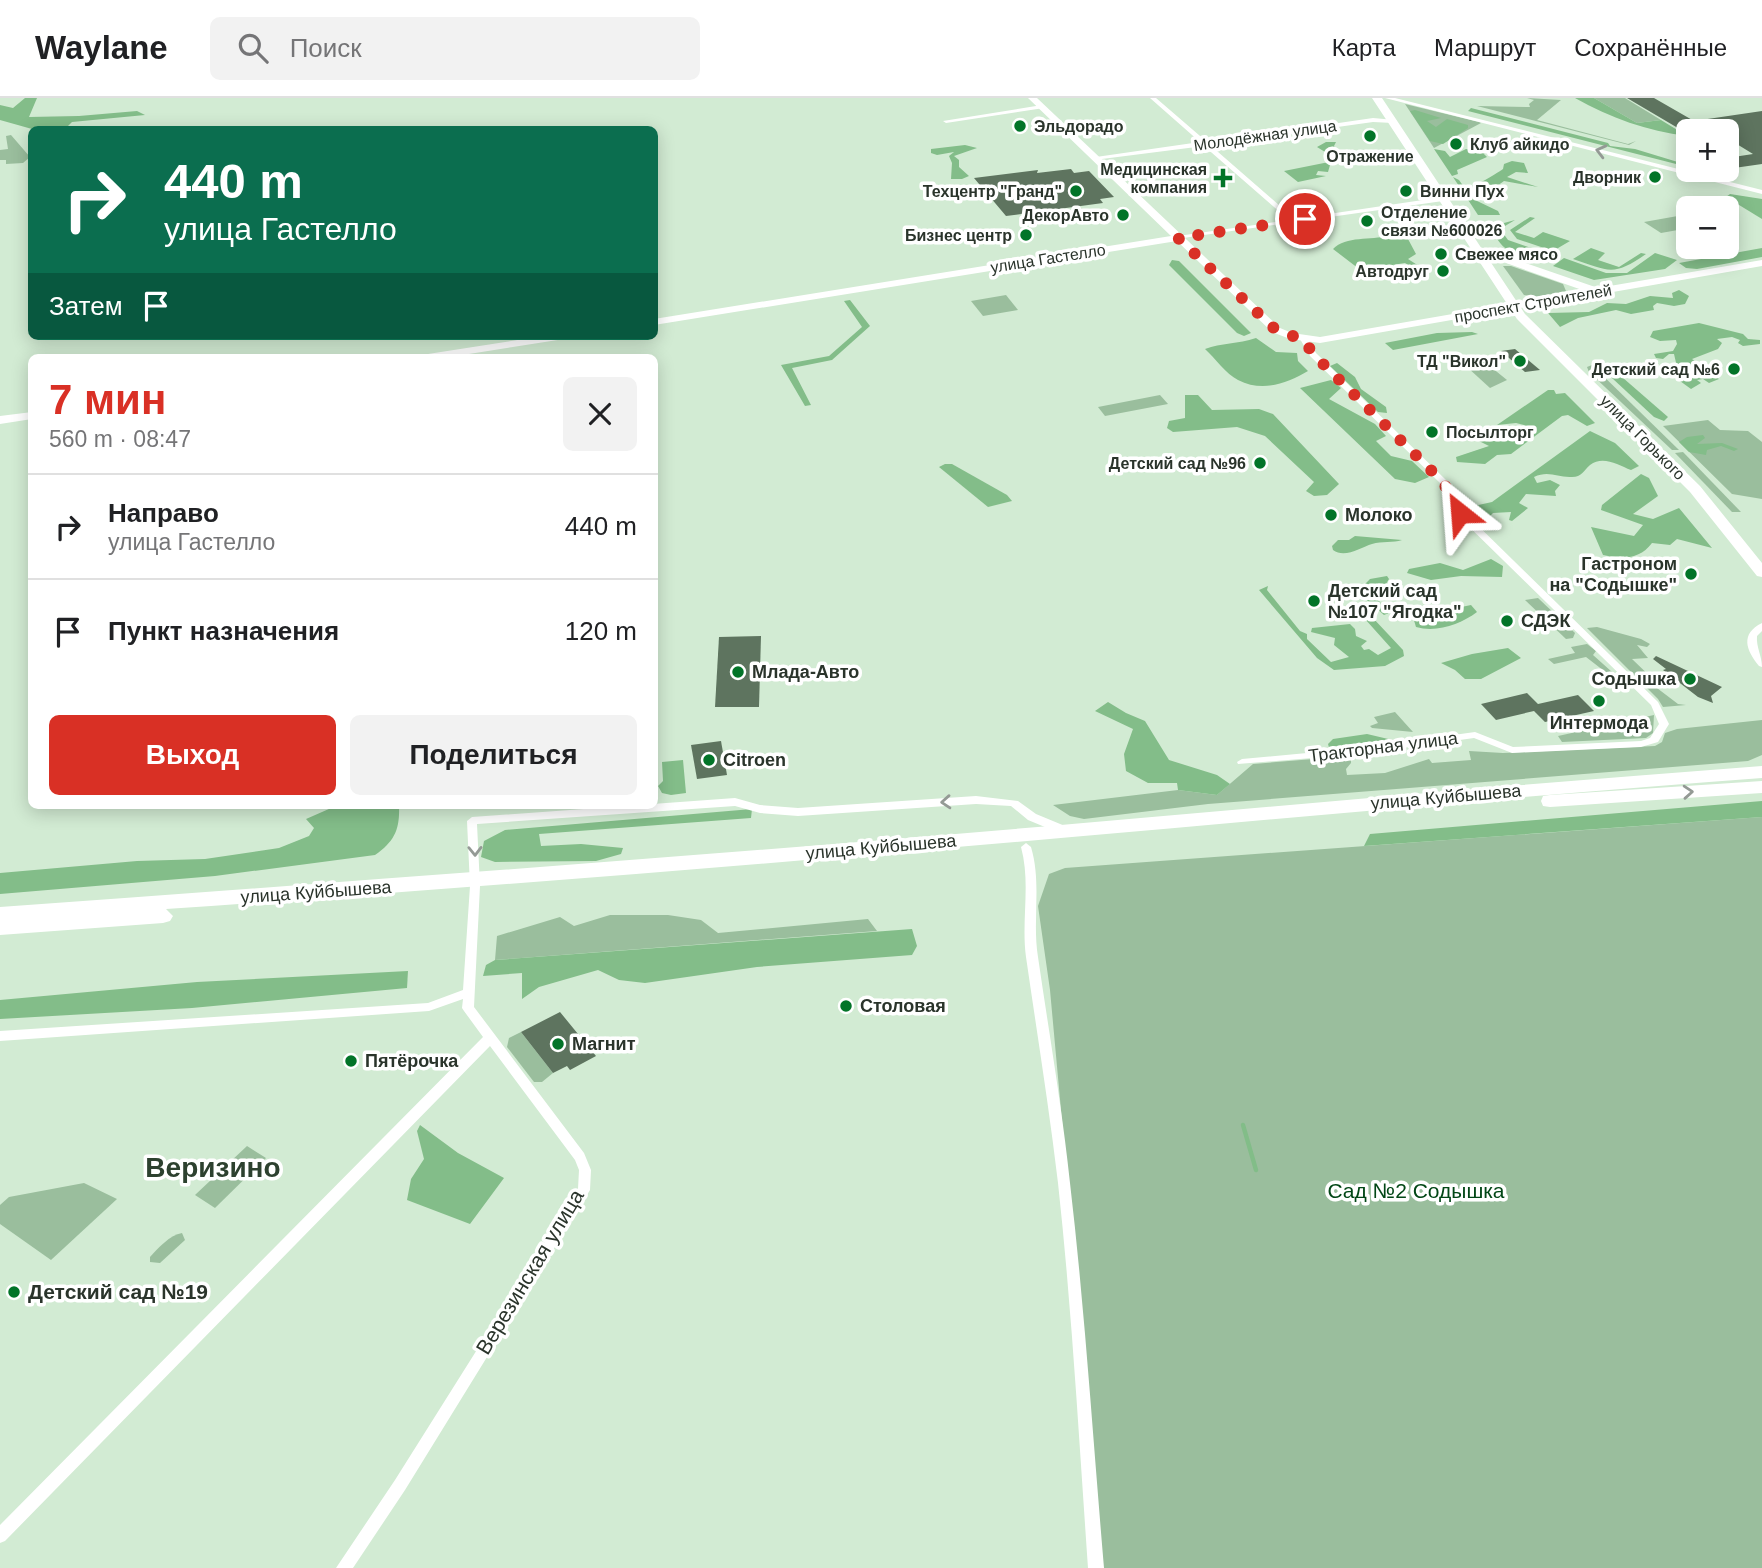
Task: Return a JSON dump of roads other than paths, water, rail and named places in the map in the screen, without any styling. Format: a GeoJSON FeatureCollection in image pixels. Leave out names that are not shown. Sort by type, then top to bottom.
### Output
{"type":"FeatureCollection","features":[{"type":"Feature","properties":{"kind":"highway","name":"улица Куйбышева"},"geometry":{"type":"LineString","coordinates":[[0,928],[1505,791],[1752,772]]}},
{"type":"Feature","properties":{"kind":"highway","name":"улица Куйбышева"},"geometry":{"type":"LineString","coordinates":[[0,914],[475,886],[1026,847],[1435,810],[1762,787]]}},
{"type":"Feature","properties":{"kind":"main road","name":"Тракторная улица"},"geometry":{"type":"LineString","coordinates":[[1032,98],[1276,330],[1304,340]]}},
{"type":"Feature","properties":{"kind":"main road","name":"улица Горького"},"geometry":{"type":"LineString","coordinates":[[1377,98],[1521,316],[1695,489],[1762,573]]}},
{"type":"Feature","properties":{"kind":"main road","name":"улица Гастелло"},"geometry":{"type":"LineString","coordinates":[[658,321],[1178,238]]}},
{"type":"Feature","properties":{"kind":"main road"},"geometry":{"type":"LineString","coordinates":[[1476,249],[1598,292]]}},
{"type":"Feature","properties":{"kind":"main road","name":"проспект Строителей"},"geometry":{"type":"LineString","coordinates":[[1304,340],[1320,340],[1762,263]]}},
{"type":"Feature","properties":{"kind":"main road"},"geometry":{"type":"LineString","coordinates":[[448,354],[538,340]]}},
{"type":"Feature","properties":{"kind":"main road"},"geometry":{"type":"LineString","coordinates":[[0,419],[28,416]]}},
{"type":"Feature","properties":{"kind":"main road"},"geometry":{"type":"LineString","coordinates":[[1752,772],[1762,765]]}},
{"type":"Feature","properties":{"kind":"street"},"geometry":{"type":"LineString","coordinates":[[1153,98],[1294,221]]}},
{"type":"Feature","properties":{"kind":"street"},"geometry":{"type":"LineString","coordinates":[[1388,98],[1762,192]]}},
{"type":"Feature","properties":{"kind":"street"},"geometry":{"type":"LineString","coordinates":[[946,121],[1042,107]]}},
{"type":"Feature","properties":{"kind":"street","name":"Молодёжная улица"},"geometry":{"type":"LineString","coordinates":[[1096,159],[1373,120],[1393,121]]}},
{"type":"Feature","properties":{"kind":"street","name":"улица Гастелло"},"geometry":{"type":"LineString","coordinates":[[1178,238],[1443,199]]}},
{"type":"Feature","properties":{"kind":"street","name":"Тракторная улица"},"geometry":{"type":"LineString","coordinates":[[1242,762],[1360,751],[1475,735],[1512,750],[1641,744],[1654,740],[1664,724],[1655,704],[1460,513],[1443,482],[1313,354],[1304,340]]}},
{"type":"Feature","properties":{"kind":"street"},"geometry":{"type":"LineString","coordinates":[[1762,626],[1752,635],[1751,644],[1755,657],[1762,664]]}},
{"type":"Feature","properties":{"kind":"street","name":"Верезинская улица"},"geometry":{"type":"LineString","coordinates":[[658,808],[735,802],[769,811],[798,812],[976,800],[1014,803],[1040,821],[1070,831]]}},
{"type":"Feature","properties":{"kind":"street","name":"Верезинская улица"},"geometry":{"type":"LineString","coordinates":[[344,1568],[400,1485],[584,1190],[585,1170],[580,1157],[468,1008],[475,886],[472,821],[638,809]]}},
{"type":"Feature","properties":{"kind":"street"},"geometry":{"type":"LineString","coordinates":[[1026,847],[1034,874],[1031,953],[1048,1045],[1072,1269],[1096,1568]]}},
{"type":"Feature","properties":{"kind":"street"},"geometry":{"type":"LineString","coordinates":[[0,1037],[429,1007],[469,992]]}},
{"type":"Feature","properties":{"kind":"street"},"geometry":{"type":"LineString","coordinates":[[0,1536],[490,1038]]}},
{"type":"Feature","properties":{"kind":"waterway"},"geometry":{"type":"LineString","coordinates":[[1243,1125],[1256,1170]]}},
{"type":"Feature","properties":{"kind":"place","name":"Эльдорадо"},"geometry":{"type":"Point","coordinates":[1020,126]}},
{"type":"Feature","properties":{"kind":"place","name":"Отражение"},"geometry":{"type":"Point","coordinates":[1370,136]}},
{"type":"Feature","properties":{"kind":"place","name":"Клуб айкидо"},"geometry":{"type":"Point","coordinates":[1456,144]}},
{"type":"Feature","properties":{"kind":"place","name":"Дворник"},"geometry":{"type":"Point","coordinates":[1655,177]}},
{"type":"Feature","properties":{"kind":"place","name":"Медицинская компания"},"geometry":{"type":"Point","coordinates":[1223,178]}},
{"type":"Feature","properties":{"kind":"place","name":"Техцентр \"Гранд\""},"geometry":{"type":"Point","coordinates":[1076,191]}},
{"type":"Feature","properties":{"kind":"place","name":"Винни Пух"},"geometry":{"type":"Point","coordinates":[1406,191]}},
{"type":"Feature","properties":{"kind":"place","name":"ДекорАвто"},"geometry":{"type":"Point","coordinates":[1123,215]}},
{"type":"Feature","properties":{"kind":"place","name":"Отделение связи №600026"},"geometry":{"type":"Point","coordinates":[1367,221]}},
{"type":"Feature","properties":{"kind":"place","name":"Бизнес центр"},"geometry":{"type":"Point","coordinates":[1026,235]}},
{"type":"Feature","properties":{"kind":"place","name":"Свежее мясо"},"geometry":{"type":"Point","coordinates":[1441,254]}},
{"type":"Feature","properties":{"kind":"place","name":"Автодруг"},"geometry":{"type":"Point","coordinates":[1443,271]}},
{"type":"Feature","properties":{"kind":"place","name":"ТД \"Викол\""},"geometry":{"type":"Point","coordinates":[1520,361]}},
{"type":"Feature","properties":{"kind":"place","name":"Детский сад №6"},"geometry":{"type":"Point","coordinates":[1734,369]}},
{"type":"Feature","properties":{"kind":"place","name":"Посылторг"},"geometry":{"type":"Point","coordinates":[1432,432]}},
{"type":"Feature","properties":{"kind":"place","name":"Детский сад №96"},"geometry":{"type":"Point","coordinates":[1260,463]}},
{"type":"Feature","properties":{"kind":"place","name":"Молоко"},"geometry":{"type":"Point","coordinates":[1331,515]}},
{"type":"Feature","properties":{"kind":"place","name":"Гастроном на \"Содышке\""},"geometry":{"type":"Point","coordinates":[1691,574]}},
{"type":"Feature","properties":{"kind":"place","name":"Детский сад №107 \"Ягодка\""},"geometry":{"type":"Point","coordinates":[1314,601]}},
{"type":"Feature","properties":{"kind":"place","name":"СДЭК"},"geometry":{"type":"Point","coordinates":[1507,621]}},
{"type":"Feature","properties":{"kind":"place","name":"Млада-Авто"},"geometry":{"type":"Point","coordinates":[738,672]}},
{"type":"Feature","properties":{"kind":"place","name":"Содышка"},"geometry":{"type":"Point","coordinates":[1690,679]}},
{"type":"Feature","properties":{"kind":"place","name":"Интермода"},"geometry":{"type":"Point","coordinates":[1599,701]}},
{"type":"Feature","properties":{"kind":"place","name":"Citroen"},"geometry":{"type":"Point","coordinates":[709,760]}},
{"type":"Feature","properties":{"kind":"place","name":"Столовая"},"geometry":{"type":"Point","coordinates":[846,1006]}},
{"type":"Feature","properties":{"kind":"place","name":"Магнит"},"geometry":{"type":"Point","coordinates":[558,1044]}},
{"type":"Feature","properties":{"kind":"place","name":"Пятёрочка"},"geometry":{"type":"Point","coordinates":[351,1061]}},
{"type":"Feature","properties":{"kind":"place","name":"Детский сад №19"},"geometry":{"type":"Point","coordinates":[14,1292]}},
{"type":"Feature","properties":{"kind":"district","name":"Веризино"},"geometry":{"type":"Point","coordinates":[213,1167]}},
{"type":"Feature","properties":{"kind":"park label","name":"Сад №2 Содышка"},"geometry":{"type":"Point","coordinates":[1416,1191]}}]}
